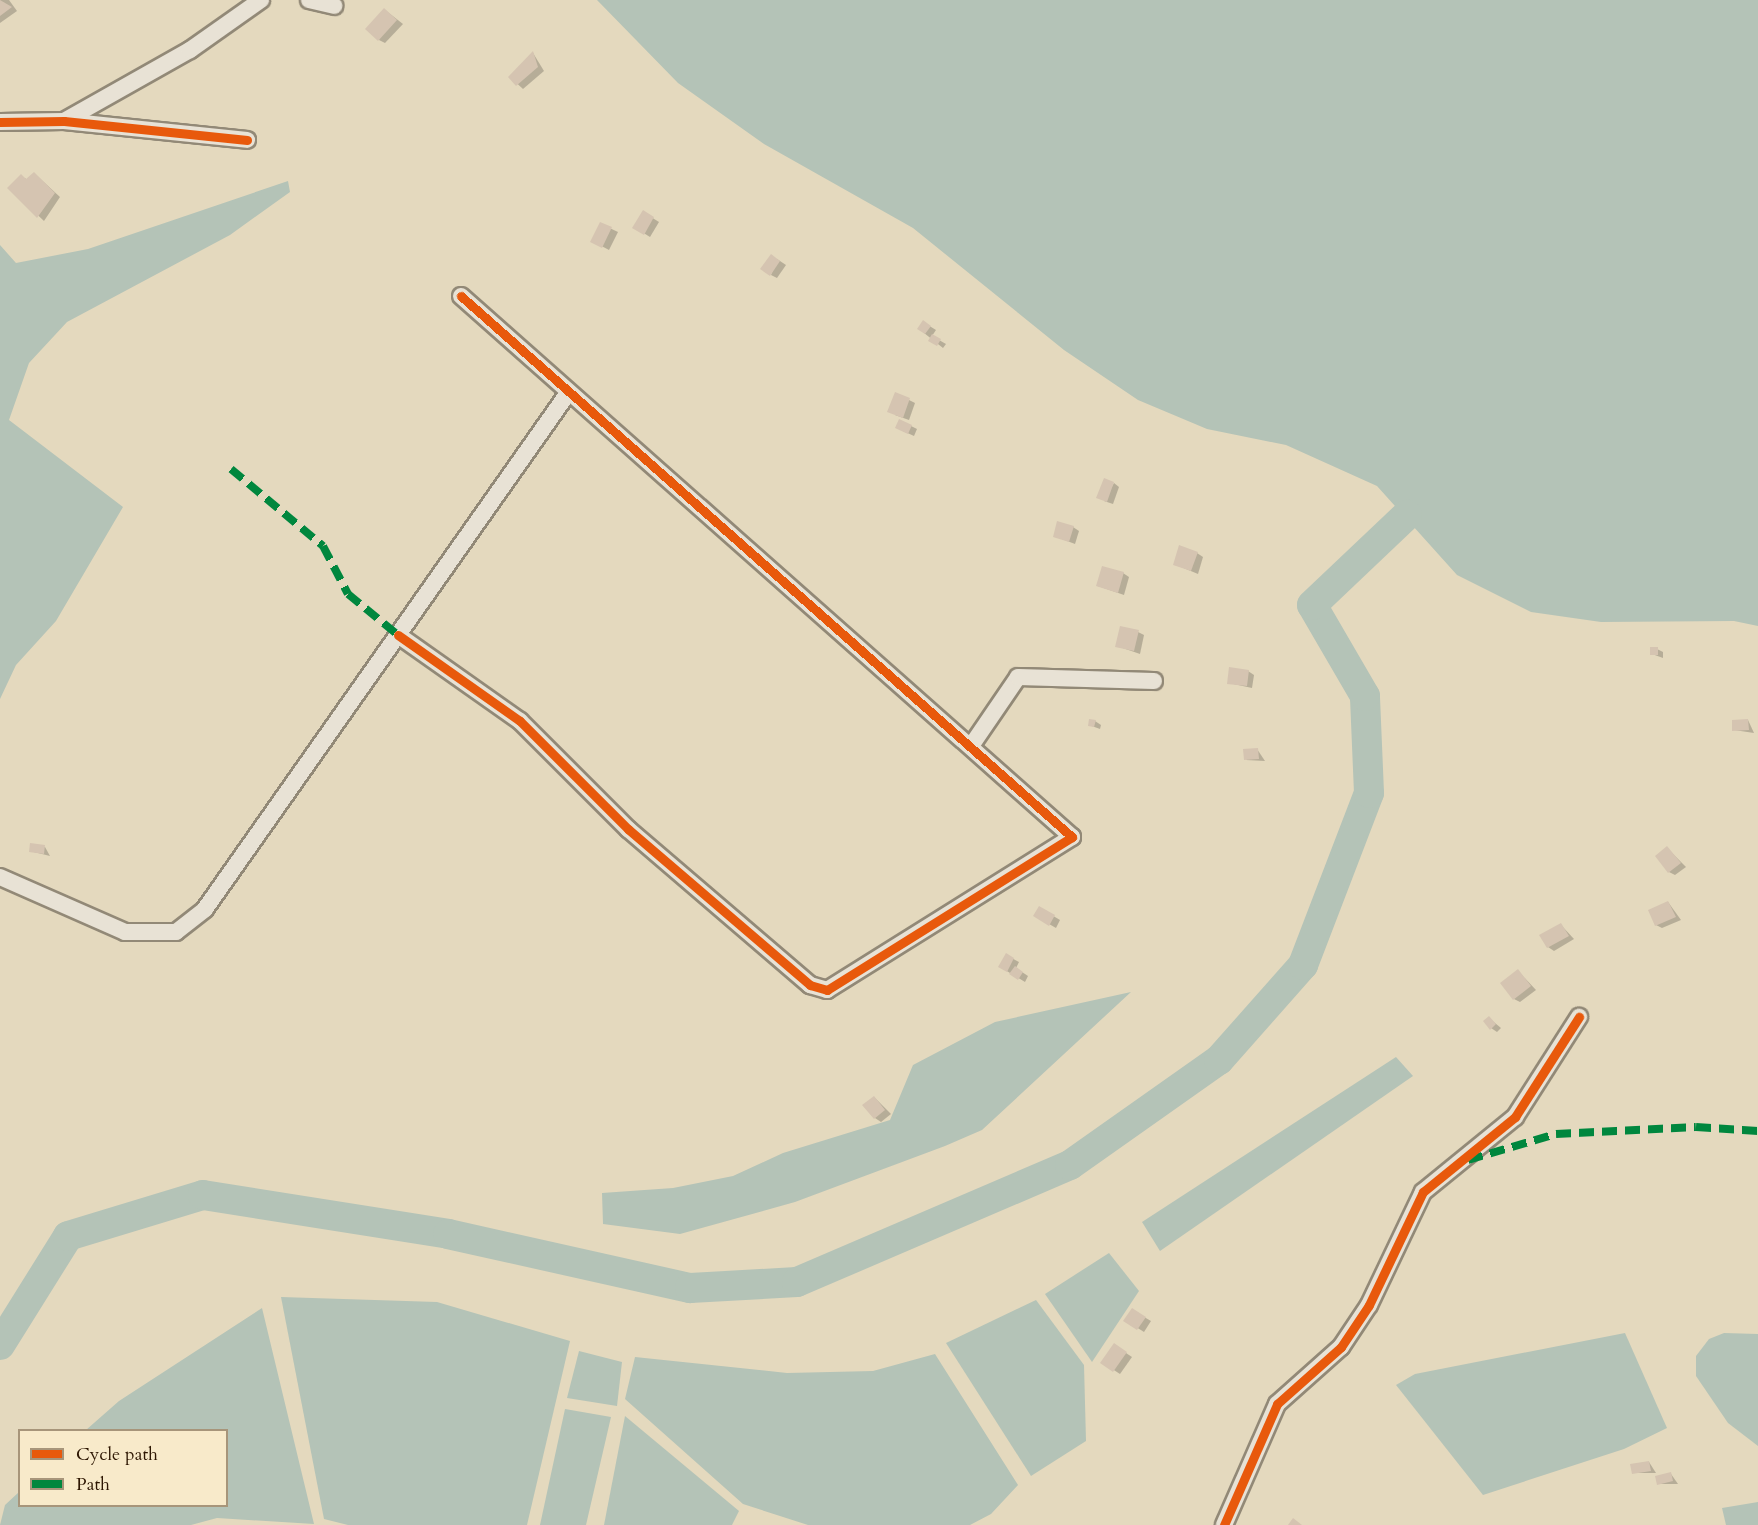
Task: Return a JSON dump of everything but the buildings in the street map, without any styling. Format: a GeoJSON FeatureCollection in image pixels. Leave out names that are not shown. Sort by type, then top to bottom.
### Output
{"type":"FeatureCollection","features":[{"type":"Feature","properties":{"kind":"street"},"geometry":{"type":"LineString","coordinates":[[64,121],[190,50],[261,0]]}},
{"type":"Feature","properties":{"kind":"street"},"geometry":{"type":"LineString","coordinates":[[309,0],[334,6]]}},
{"type":"Feature","properties":{"kind":"street"},"geometry":{"type":"LineString","coordinates":[[0,122],[64,121],[247,140]]}},
{"type":"Feature","properties":{"kind":"street"},"geometry":{"type":"LineString","coordinates":[[398,635],[520,721],[628,829],[810,984],[826,990],[1072,837],[645,454],[568,393],[461,296]]}},
{"type":"Feature","properties":{"kind":"street"},"geometry":{"type":"LineString","coordinates":[[0,877],[125,932],[176,932],[205,909],[568,393]]}},
{"type":"Feature","properties":{"kind":"street"},"geometry":{"type":"LineString","coordinates":[[971,746],[1018,677],[1154,681]]}},
{"type":"Feature","properties":{"kind":"street"},"geometry":{"type":"LineString","coordinates":[[1224,1525],[1277,1404],[1341,1347],[1369,1305],[1423,1192],[1515,1117],[1579,1017]]}},
{"type":"Feature","properties":{"kind":"shaded area"},"geometry":{"type":"Polygon","coordinates":[[[597,0],[1758,0],[1758,626],[1734,621],[1601,622],[1531,612],[1457,575],[1377,486],[1286,445],[1207,429],[1138,400],[1064,350],[913,228],[764,144],[678,83],[597,0]]]}},
{"type":"Feature","properties":{"kind":"shaded area"},"geometry":{"type":"Polygon","coordinates":[[[288,181],[290,192],[230,235],[67,322],[29,363],[9,420],[123,507],[56,621],[16,665],[0,699],[0,245],[16,263],[88,249],[288,181]]]}},
{"type":"Feature","properties":{"kind":"shaded area"},"geometry":{"type":"Polygon","coordinates":[[[1131,992],[982,1130],[795,1202],[680,1234],[603,1224],[602,1193],[673,1188],[733,1176],[783,1153],[890,1120],[913,1065],[995,1022],[1131,992]]]}},
{"type":"Feature","properties":{"kind":"shaded area"},"geometry":{"type":"Polygon","coordinates":[[[1396,1057],[1413,1076],[1160,1251],[1142,1222],[1396,1057]]]}},
{"type":"Feature","properties":{"kind":"shaded area"},"geometry":{"type":"Polygon","coordinates":[[[1109,1253],[1139,1291],[1092,1362],[1045,1294],[1109,1253]]]}},
{"type":"Feature","properties":{"kind":"shaded area"},"geometry":{"type":"Polygon","coordinates":[[[281,1297],[437,1302],[570,1341],[527,1525],[348,1525],[324,1519],[281,1297]]]}},
{"type":"Feature","properties":{"kind":"shaded area"},"geometry":{"type":"Polygon","coordinates":[[[1036,1300],[1084,1365],[1086,1441],[1031,1476],[946,1343],[1036,1300]]]}},
{"type":"Feature","properties":{"kind":"shaded area"},"geometry":{"type":"Polygon","coordinates":[[[262,1308],[314,1524],[217,1518],[191,1525],[0,1525],[5,1505],[18,1493],[18,1507],[228,1507],[228,1429],[87,1429],[119,1401],[262,1308]]]}},
{"type":"Feature","properties":{"kind":"shaded area"},"geometry":{"type":"Polygon","coordinates":[[[1625,1333],[1667,1428],[1624,1449],[1483,1495],[1396,1385],[1415,1374],[1625,1333]]]}},
{"type":"Feature","properties":{"kind":"shaded area"},"geometry":{"type":"Polygon","coordinates":[[[1724,1333],[1758,1334],[1758,1446],[1728,1423],[1696,1376],[1696,1356],[1709,1339],[1724,1333]]]}},
{"type":"Feature","properties":{"kind":"shaded area"},"geometry":{"type":"Polygon","coordinates":[[[579,1351],[622,1362],[617,1406],[567,1398],[579,1351]]]}},
{"type":"Feature","properties":{"kind":"shaded area"},"geometry":{"type":"Polygon","coordinates":[[[935,1354],[1018,1485],[991,1514],[970,1525],[808,1525],[743,1504],[625,1399],[635,1357],[787,1373],[873,1371],[935,1354]]]}},
{"type":"Feature","properties":{"kind":"shaded area"},"geometry":{"type":"Polygon","coordinates":[[[565,1409],[611,1417],[586,1525],[540,1525],[565,1409]]]}},
{"type":"Feature","properties":{"kind":"shaded area"},"geometry":{"type":"Polygon","coordinates":[[[625,1416],[739,1511],[732,1525],[604,1525],[625,1416]]]}},
{"type":"Feature","properties":{"kind":"shaded area"},"geometry":{"type":"Polygon","coordinates":[[[1758,1502],[1758,1525],[1726,1525],[1722,1508],[1758,1502]]]}},
{"type":"Feature","properties":{"kind":"waterway"},"geometry":{"type":"LineString","coordinates":[[0,1345],[68,1236],[203,1195],[448,1234],[690,1288],[797,1282],[1070,1165],[1219,1060],[1303,965],[1369,793],[1365,696],[1312,605],[1407,515]]}},
{"type":"Feature","properties":{"kind":"marked path"},"geometry":{"type":"LineString","coordinates":[[231,469],[323,546],[348,594],[398,635]]}},
{"type":"Feature","properties":{"kind":"marked path"},"geometry":{"type":"LineString","coordinates":[[1468,1160],[1556,1134],[1696,1127],[1758,1131]]}},
{"type":"Feature","properties":{"kind":"cycle path"},"geometry":{"type":"LineString","coordinates":[[0,122],[64,121],[247,140]]}},
{"type":"Feature","properties":{"kind":"cycle path"},"geometry":{"type":"LineString","coordinates":[[398,635],[520,721],[628,829],[810,985],[827,990],[1072,837],[461,296]]}},
{"type":"Feature","properties":{"kind":"cycle path"},"geometry":{"type":"LineString","coordinates":[[1224,1525],[1277,1404],[1341,1347],[1369,1305],[1423,1192],[1515,1117],[1579,1017]]}}]}
